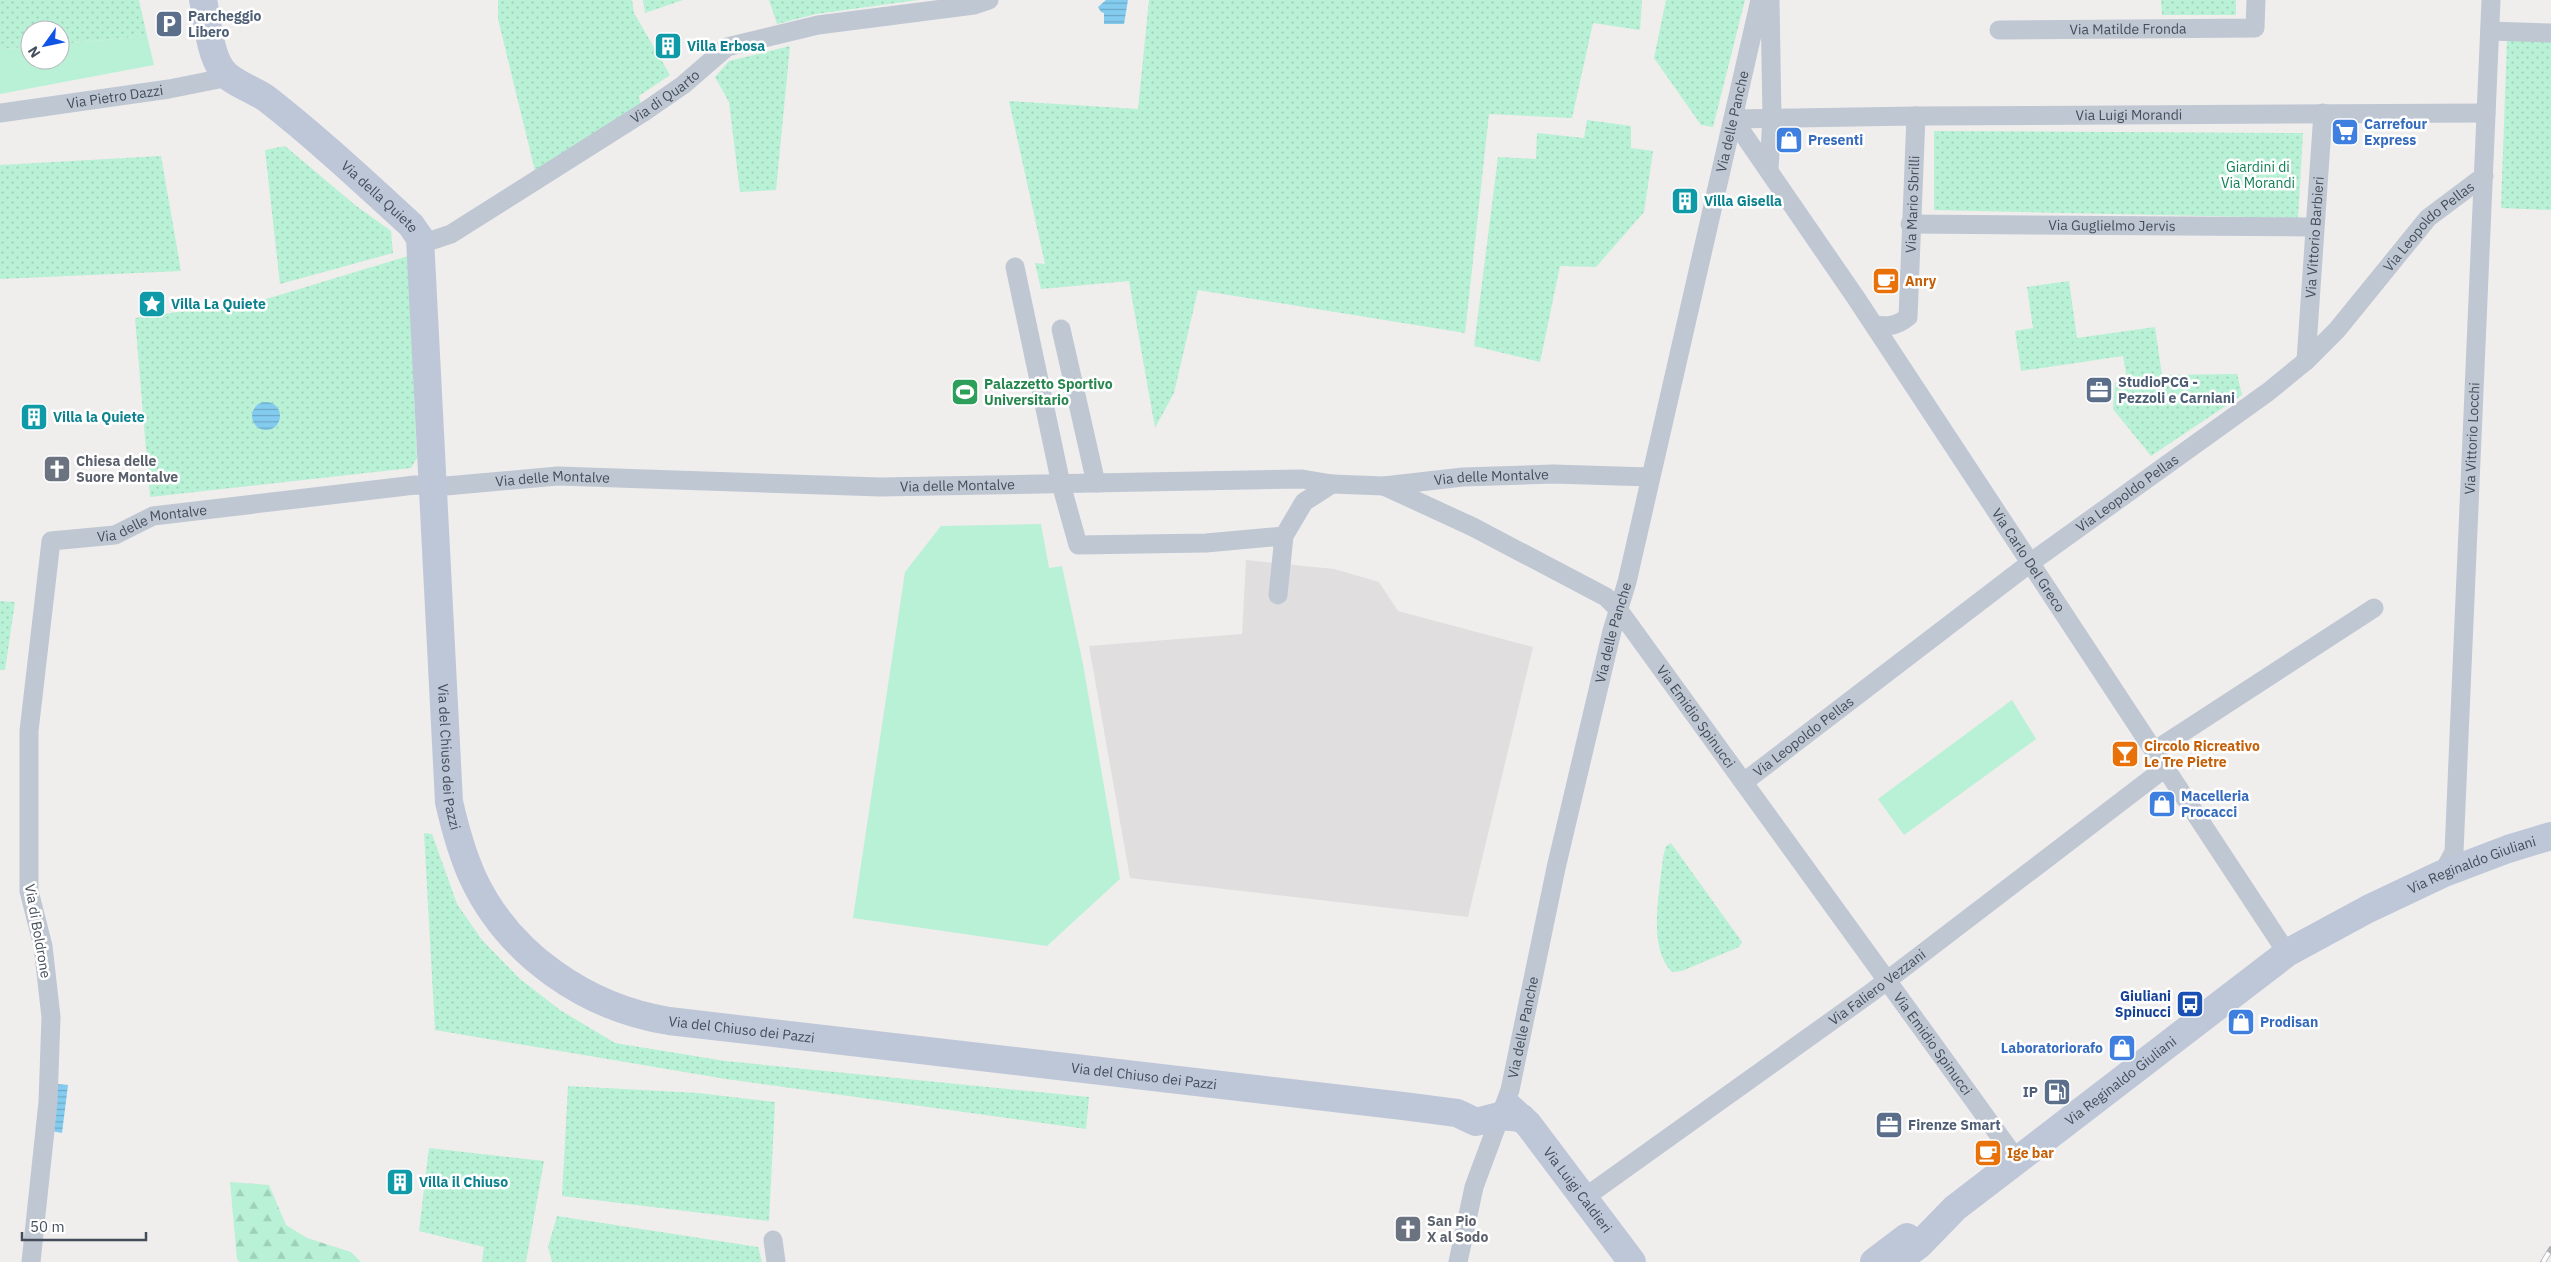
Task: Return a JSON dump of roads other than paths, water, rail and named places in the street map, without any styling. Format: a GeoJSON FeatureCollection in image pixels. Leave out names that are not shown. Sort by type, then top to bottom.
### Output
{"type":"FeatureCollection","features":[{"type":"Feature","properties":{"kind":"main road","name":"Via della Quiete"},"geometry":{"type":"LineString","coordinates":[[203,0],[215,54],[222,70],[229,77],[266,98],[324,148],[411,225],[421,244],[432,486]]}},
{"type":"Feature","properties":{"kind":"main road","name":"Via del Chiuso dei Pazzi"},"geometry":{"type":"LineString","coordinates":[[432,486],[447,782],[449,802],[456,832],[473,879],[504,927],[520,945],[563,981],[586,994],[629,1013],[669,1021],[1457,1113],[1472,1105],[1489,1100],[1509,1113]]}},
{"type":"Feature","properties":{"kind":"main road","name":"Via Reginaldo Giuliani"},"geometry":{"type":"LineString","coordinates":[[2448,863],[2477,843],[2551,821]]}},
{"type":"Feature","properties":{"kind":"main road","name":"Via Reginaldo Giuliani"},"geometry":{"type":"LineString","coordinates":[[1896,1262],[1919,1245],[1955,1208],[2287,953],[2307,928],[2342,904],[2448,863],[2508,849],[2551,836]]}},
{"type":"Feature","properties":{"kind":"main road","name":"Via Luigi Caldieri"},"geometry":{"type":"LineString","coordinates":[[1509,1113],[1584,1198],[1632,1262]]}},
{"type":"Feature","properties":{"kind":"main road","name":"Via Reginaldo Giuliani"},"geometry":{"type":"LineString","coordinates":[[1874,1262],[1933,1217],[1955,1208]]}},
{"type":"Feature","properties":{"kind":"street","name":"Via di Quarto"},"geometry":{"type":"LineString","coordinates":[[421,244],[451,234],[644,112],[683,85],[727,48],[818,25],[974,5],[989,0]]}},
{"type":"Feature","properties":{"kind":"street","name":"Via delle Panche"},"geometry":{"type":"LineString","coordinates":[[1458,1262],[1474,1187],[1509,1113],[1558,859],[1618,609],[1627,582],[1760,0]]}},
{"type":"Feature","properties":{"kind":"street"},"geometry":{"type":"LineString","coordinates":[[1769,169],[1772,118],[1770,0]]}},
{"type":"Feature","properties":{"kind":"street","name":"Via Matilde Fronda"},"geometry":{"type":"LineString","coordinates":[[1999,30],[2255,28],[2256,0]]}},
{"type":"Feature","properties":{"kind":"street","name":"Via Vittorio Locchi"},"geometry":{"type":"LineString","coordinates":[[2448,863],[2484,176],[2491,0]]}},
{"type":"Feature","properties":{"kind":"street"},"geometry":{"type":"LineString","coordinates":[[2490,31],[2551,34]]}},
{"type":"Feature","properties":{"kind":"street","name":"Via Pietro Dazzi"},"geometry":{"type":"LineString","coordinates":[[0,113],[169,89],[229,77]]}},
{"type":"Feature","properties":{"kind":"street","name":"Via Vittorio Barbieri"},"geometry":{"type":"LineString","coordinates":[[2306,361],[2322,113]]}},
{"type":"Feature","properties":{"kind":"street","name":"Via Luigi Morandi"},"geometry":{"type":"LineString","coordinates":[[1733,119],[1916,116],[2486,113]]}},
{"type":"Feature","properties":{"kind":"street","name":"Via Mario Sbrilli"},"geometry":{"type":"LineString","coordinates":[[1874,325],[1888,327],[1908,317],[1910,224],[1916,116]]}},
{"type":"Feature","properties":{"kind":"street","name":"Via Carlo Del Greco"},"geometry":{"type":"LineString","coordinates":[[1733,119],[1874,325],[2287,953]]}},
{"type":"Feature","properties":{"kind":"street","name":"Via Leopoldo Pellas"},"geometry":{"type":"LineString","coordinates":[[1744,782],[2030,563],[2268,392],[2306,361],[2337,330],[2428,218],[2484,176]]}},
{"type":"Feature","properties":{"kind":"street","name":"Via Guglielmo Jervis"},"geometry":{"type":"LineString","coordinates":[[1910,224],[2314,227]]}},
{"type":"Feature","properties":{"kind":"street"},"geometry":{"type":"LineString","coordinates":[[1016,267],[1061,484],[1078,545],[1206,543],[1284,536]]}},
{"type":"Feature","properties":{"kind":"street"},"geometry":{"type":"LineString","coordinates":[[1061,329],[1096,483]]}},
{"type":"Feature","properties":{"kind":"street","name":"Via delle Montalve"},"geometry":{"type":"LineString","coordinates":[[50,540],[115,535],[153,516],[415,485],[432,486],[558,476],[880,487],[1302,479],[1332,484],[1384,486],[1463,477],[1544,474],[1650,477]]}},
{"type":"Feature","properties":{"kind":"street"},"geometry":{"type":"LineString","coordinates":[[1278,595],[1284,536],[1304,502],[1332,484]]}},
{"type":"Feature","properties":{"kind":"street","name":"Via Emidio Spinucci"},"geometry":{"type":"LineString","coordinates":[[1384,486],[1473,527],[1606,597],[1618,609],[2017,1160]]}},
{"type":"Feature","properties":{"kind":"street","name":"Via di Boldrone"},"geometry":{"type":"LineString","coordinates":[[30,1262],[48,1102],[51,1018],[43,946],[29,890],[30,731],[50,540]]}},
{"type":"Feature","properties":{"kind":"street"},"geometry":{"type":"LineString","coordinates":[[2154,751],[2374,608]]}},
{"type":"Feature","properties":{"kind":"street","name":"Via Faliero Vezzani"},"geometry":{"type":"LineString","coordinates":[[1584,1198],[1888,981],[2165,768]]}},
{"type":"Feature","properties":{"kind":"street"},"geometry":{"type":"LineString","coordinates":[[773,1240],[776,1262]]}},
{"type":"Feature","properties":{"kind":"water"},"geometry":{"type":"Polygon","coordinates":[[[1106,0],[1128,0],[1124,24],[1104,24],[1104,13],[1098,7],[1106,0]]]}},
{"type":"Feature","properties":{"kind":"water"},"geometry":{"type":"Polygon","coordinates":[[[266,402],[276,406],[280,416],[276,426],[266,430],[256,426],[252,416],[256,406],[266,402]]]}},
{"type":"Feature","properties":{"kind":"water"},"geometry":{"type":"Polygon","coordinates":[[[56,1084],[68,1085],[62,1133],[51,1131],[56,1084]]]}},
{"type":"Feature","properties":{"kind":"railway"},"geometry":{"type":"LineString","coordinates":[[2543,1262],[2551,1249]]}},
{"type":"Feature","properties":{"kind":"place","name":"Parcheggio Libero"},"geometry":{"type":"Point","coordinates":[169,24]}},
{"type":"Feature","properties":{"kind":"place","name":"Villa Erbosa"},"geometry":{"type":"Point","coordinates":[668,46]}},
{"type":"Feature","properties":{"kind":"place","name":"Carrefour Express"},"geometry":{"type":"Point","coordinates":[2345,132]}},
{"type":"Feature","properties":{"kind":"place","name":"Presenti"},"geometry":{"type":"Point","coordinates":[1789,140]}},
{"type":"Feature","properties":{"kind":"place","name":"Villa Gisella"},"geometry":{"type":"Point","coordinates":[1685,201]}},
{"type":"Feature","properties":{"kind":"place","name":"Anry"},"geometry":{"type":"Point","coordinates":[1886,281]}},
{"type":"Feature","properties":{"kind":"place","name":"Villa La Quiete"},"geometry":{"type":"Point","coordinates":[152,304]}},
{"type":"Feature","properties":{"kind":"place","name":"StudioPCG - Pezzoli e Carniani"},"geometry":{"type":"Point","coordinates":[2099,390]}},
{"type":"Feature","properties":{"kind":"place","name":"Palazzetto Sportivo Universitario"},"geometry":{"type":"Point","coordinates":[965,392]}},
{"type":"Feature","properties":{"kind":"place","name":"Villa la Quiete"},"geometry":{"type":"Point","coordinates":[34,417]}},
{"type":"Feature","properties":{"kind":"place","name":"Chiesa delle Suore Montalve"},"geometry":{"type":"Point","coordinates":[57,469]}},
{"type":"Feature","properties":{"kind":"place","name":"Circolo Ricreativo Le Tre Pietre"},"geometry":{"type":"Point","coordinates":[2125,754]}},
{"type":"Feature","properties":{"kind":"place","name":"Macelleria Procacci"},"geometry":{"type":"Point","coordinates":[2162,804]}},
{"type":"Feature","properties":{"kind":"place","name":"Giuliani Spinucci"},"geometry":{"type":"Point","coordinates":[2190,1004]}},
{"type":"Feature","properties":{"kind":"place","name":"Prodisan"},"geometry":{"type":"Point","coordinates":[2241,1022]}},
{"type":"Feature","properties":{"kind":"place","name":"Laboratoriorafo"},"geometry":{"type":"Point","coordinates":[2122,1048]}},
{"type":"Feature","properties":{"kind":"place","name":"IP"},"geometry":{"type":"Point","coordinates":[2057,1092]}},
{"type":"Feature","properties":{"kind":"place","name":"Firenze Smart"},"geometry":{"type":"Point","coordinates":[1889,1125]}},
{"type":"Feature","properties":{"kind":"place","name":"Ige bar"},"geometry":{"type":"Point","coordinates":[1988,1153]}},
{"type":"Feature","properties":{"kind":"place","name":"Villa il Chiuso"},"geometry":{"type":"Point","coordinates":[400,1182]}},
{"type":"Feature","properties":{"kind":"place","name":"San Pio X al Sodo"},"geometry":{"type":"Point","coordinates":[1408,1229]}},
{"type":"Feature","properties":{"kind":"park label","name":"Giardini di Via Morandi"},"geometry":{"type":"Point","coordinates":[2258,176]}}]}
